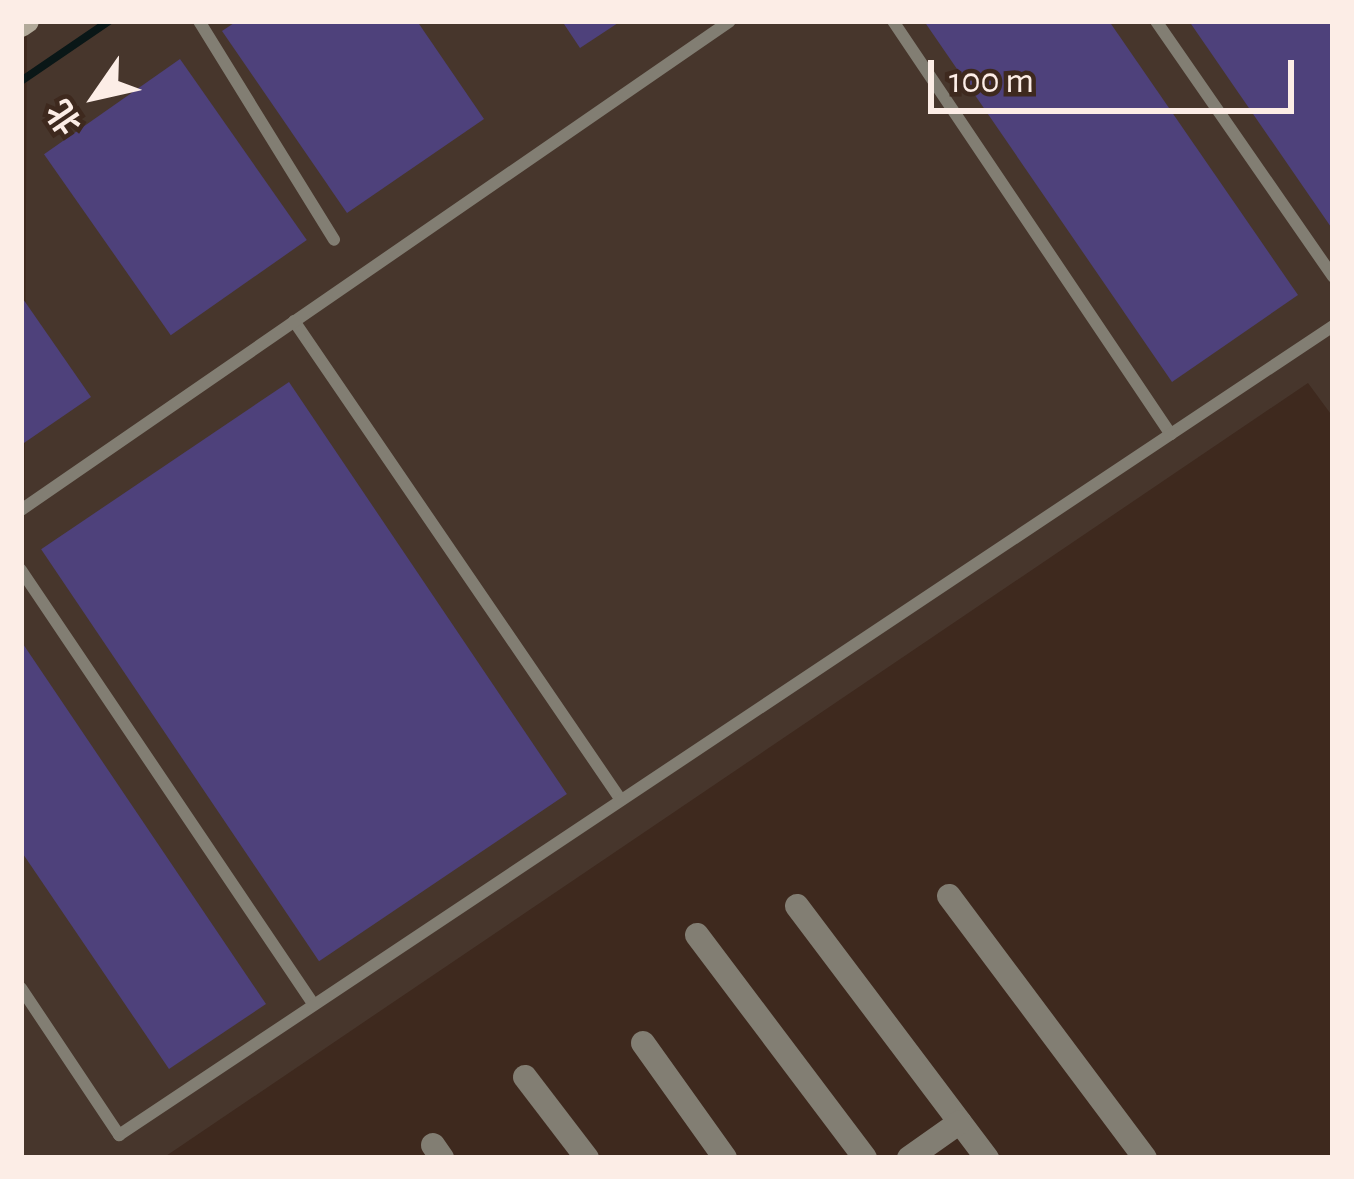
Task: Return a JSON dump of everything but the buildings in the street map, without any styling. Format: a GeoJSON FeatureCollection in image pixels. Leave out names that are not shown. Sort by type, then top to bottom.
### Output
{"type":"FeatureCollection","features":[{"type":"Feature","properties":{"kind":"street"},"geometry":{"type":"LineString","coordinates":[[949,896],[1145,1158]]}},
{"type":"Feature","properties":{"kind":"street"},"geometry":{"type":"LineString","coordinates":[[796,906],[987,1158]]}},
{"type":"Feature","properties":{"kind":"street"},"geometry":{"type":"LineString","coordinates":[[698,935],[865,1158]]}},
{"type":"Feature","properties":{"kind":"street"},"geometry":{"type":"LineString","coordinates":[[643,1043],[725,1158]]}},
{"type":"Feature","properties":{"kind":"street"},"geometry":{"type":"LineString","coordinates":[[525,1077],[587,1158]]}},
{"type":"Feature","properties":{"kind":"street"},"geometry":{"type":"LineString","coordinates":[[910,1158],[960,1122]]}},
{"type":"Feature","properties":{"kind":"lane"},"geometry":{"type":"LineString","coordinates":[[199,21],[334,240]]}},
{"type":"Feature","properties":{"kind":"lane"},"geometry":{"type":"LineString","coordinates":[[21,509],[730,21]]}},
{"type":"Feature","properties":{"kind":"lane"},"geometry":{"type":"LineString","coordinates":[[893,21],[1171,434]]}},
{"type":"Feature","properties":{"kind":"lane"},"geometry":{"type":"LineString","coordinates":[[1156,21],[1333,277]]}},
{"type":"Feature","properties":{"kind":"lane"},"geometry":{"type":"LineString","coordinates":[[294,321],[621,800]]}},
{"type":"Feature","properties":{"kind":"lane"},"geometry":{"type":"LineString","coordinates":[[21,988],[119,1135],[1333,326]]}},
{"type":"Feature","properties":{"kind":"lane"},"geometry":{"type":"LineString","coordinates":[[21,570],[314,1005]]}},
{"type":"Feature","properties":{"kind":"shaded area"},"geometry":{"type":"Polygon","coordinates":[[[27,21],[1333,21],[1333,417],[1308,383],[163,1158],[21,1158],[27,21]]]}},
{"type":"Feature","properties":{"kind":"waterway"},"geometry":{"type":"LineString","coordinates":[[21,81],[109,21]]}}]}
